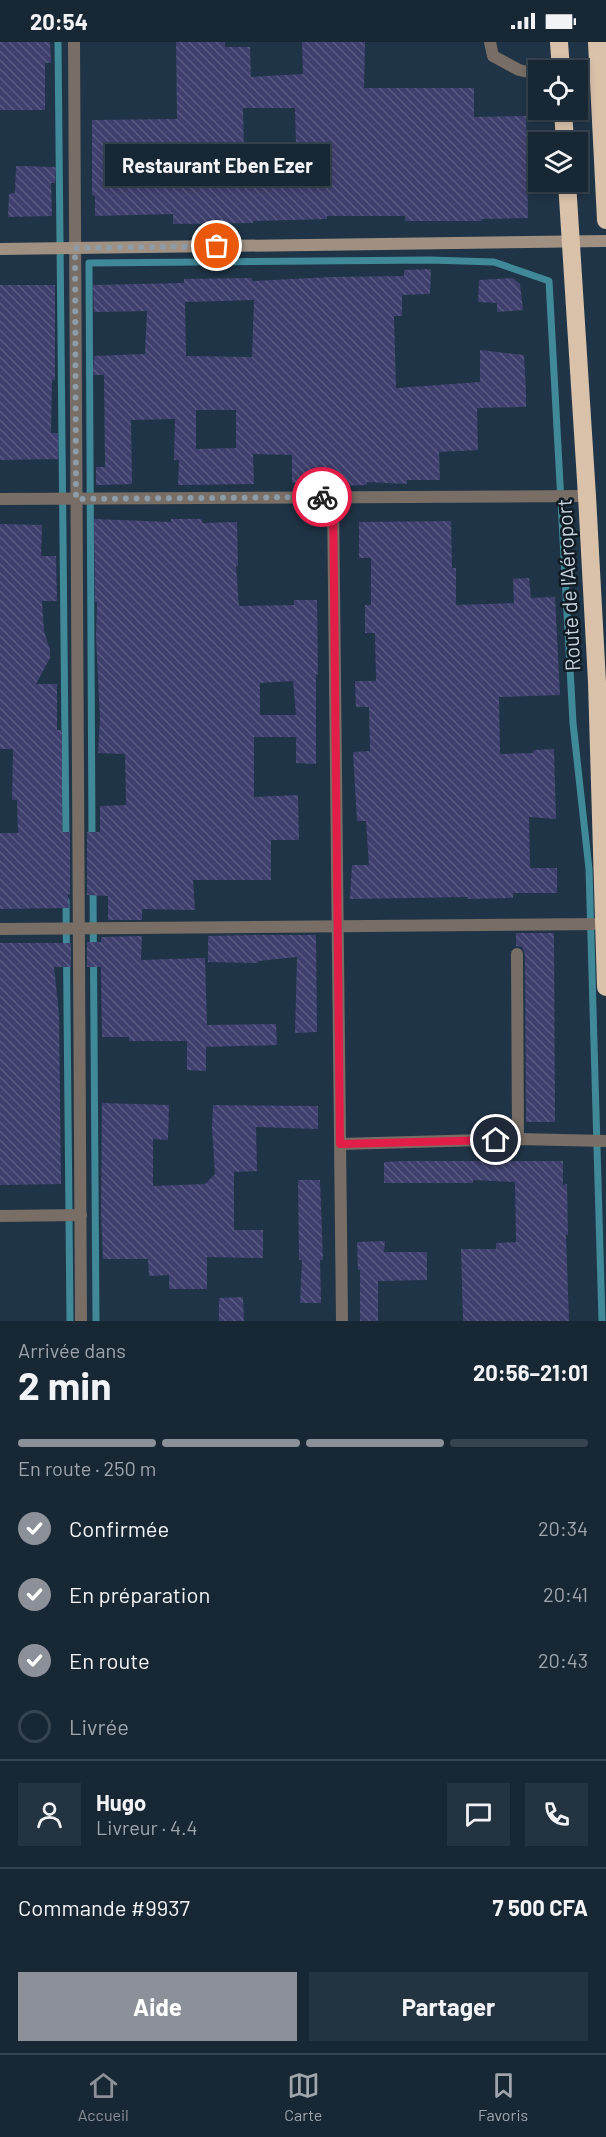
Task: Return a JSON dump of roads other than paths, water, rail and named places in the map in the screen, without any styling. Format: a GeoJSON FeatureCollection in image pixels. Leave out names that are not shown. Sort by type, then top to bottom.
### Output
{"type":"FeatureCollection","features":[{"type":"Feature","properties":{"kind":"highway"},"geometry":{"type":"LineString","coordinates":[[559,42],[560,60]]}},
{"type":"Feature","properties":{"kind":"highway"},"geometry":{"type":"LineString","coordinates":[[597,42],[606,220]]}},
{"type":"Feature","properties":{"kind":"highway","name":"Route de l'Aéroport"},"geometry":{"type":"LineString","coordinates":[[568,192],[597,682],[606,987]]}},
{"type":"Feature","properties":{"kind":"main road"},"geometry":{"type":"LineString","coordinates":[[0,249],[606,241]]}},
{"type":"Feature","properties":{"kind":"street"},"geometry":{"type":"LineString","coordinates":[[74,42],[81,1321]]}},
{"type":"Feature","properties":{"kind":"street"},"geometry":{"type":"LineString","coordinates":[[490,42],[493,56],[519,70],[528,72]]}},
{"type":"Feature","properties":{"kind":"street"},"geometry":{"type":"LineString","coordinates":[[0,499],[587,496]]}},
{"type":"Feature","properties":{"kind":"street"},"geometry":{"type":"LineString","coordinates":[[333,497],[342,1321]]}},
{"type":"Feature","properties":{"kind":"street"},"geometry":{"type":"LineString","coordinates":[[0,929],[603,924]]}},
{"type":"Feature","properties":{"kind":"street"},"geometry":{"type":"LineString","coordinates":[[517,954],[518,1139]]}},
{"type":"Feature","properties":{"kind":"street"},"geometry":{"type":"LineString","coordinates":[[340,1144],[518,1139],[606,1141]]}},
{"type":"Feature","properties":{"kind":"street"},"geometry":{"type":"LineString","coordinates":[[0,1216],[81,1215]]}},
{"type":"Feature","properties":{"kind":"waterway"},"geometry":{"type":"LineString","coordinates":[[58,42],[66,838]]}},
{"type":"Feature","properties":{"kind":"waterway"},"geometry":{"type":"LineString","coordinates":[[92,838],[89,263],[430,260],[494,262],[549,281],[573,723],[589,869],[602,1321]]}},
{"type":"Feature","properties":{"kind":"waterway"},"geometry":{"type":"LineString","coordinates":[[93,889],[96,1321]]}},
{"type":"Feature","properties":{"kind":"waterway"},"geometry":{"type":"LineString","coordinates":[[66,901],[70,1321]]}},
{"type":"Feature","properties":{"kind":"place","name":"Restaurant Eben Ezer"},"geometry":{"type":"Point","coordinates":[217,246]}}]}
